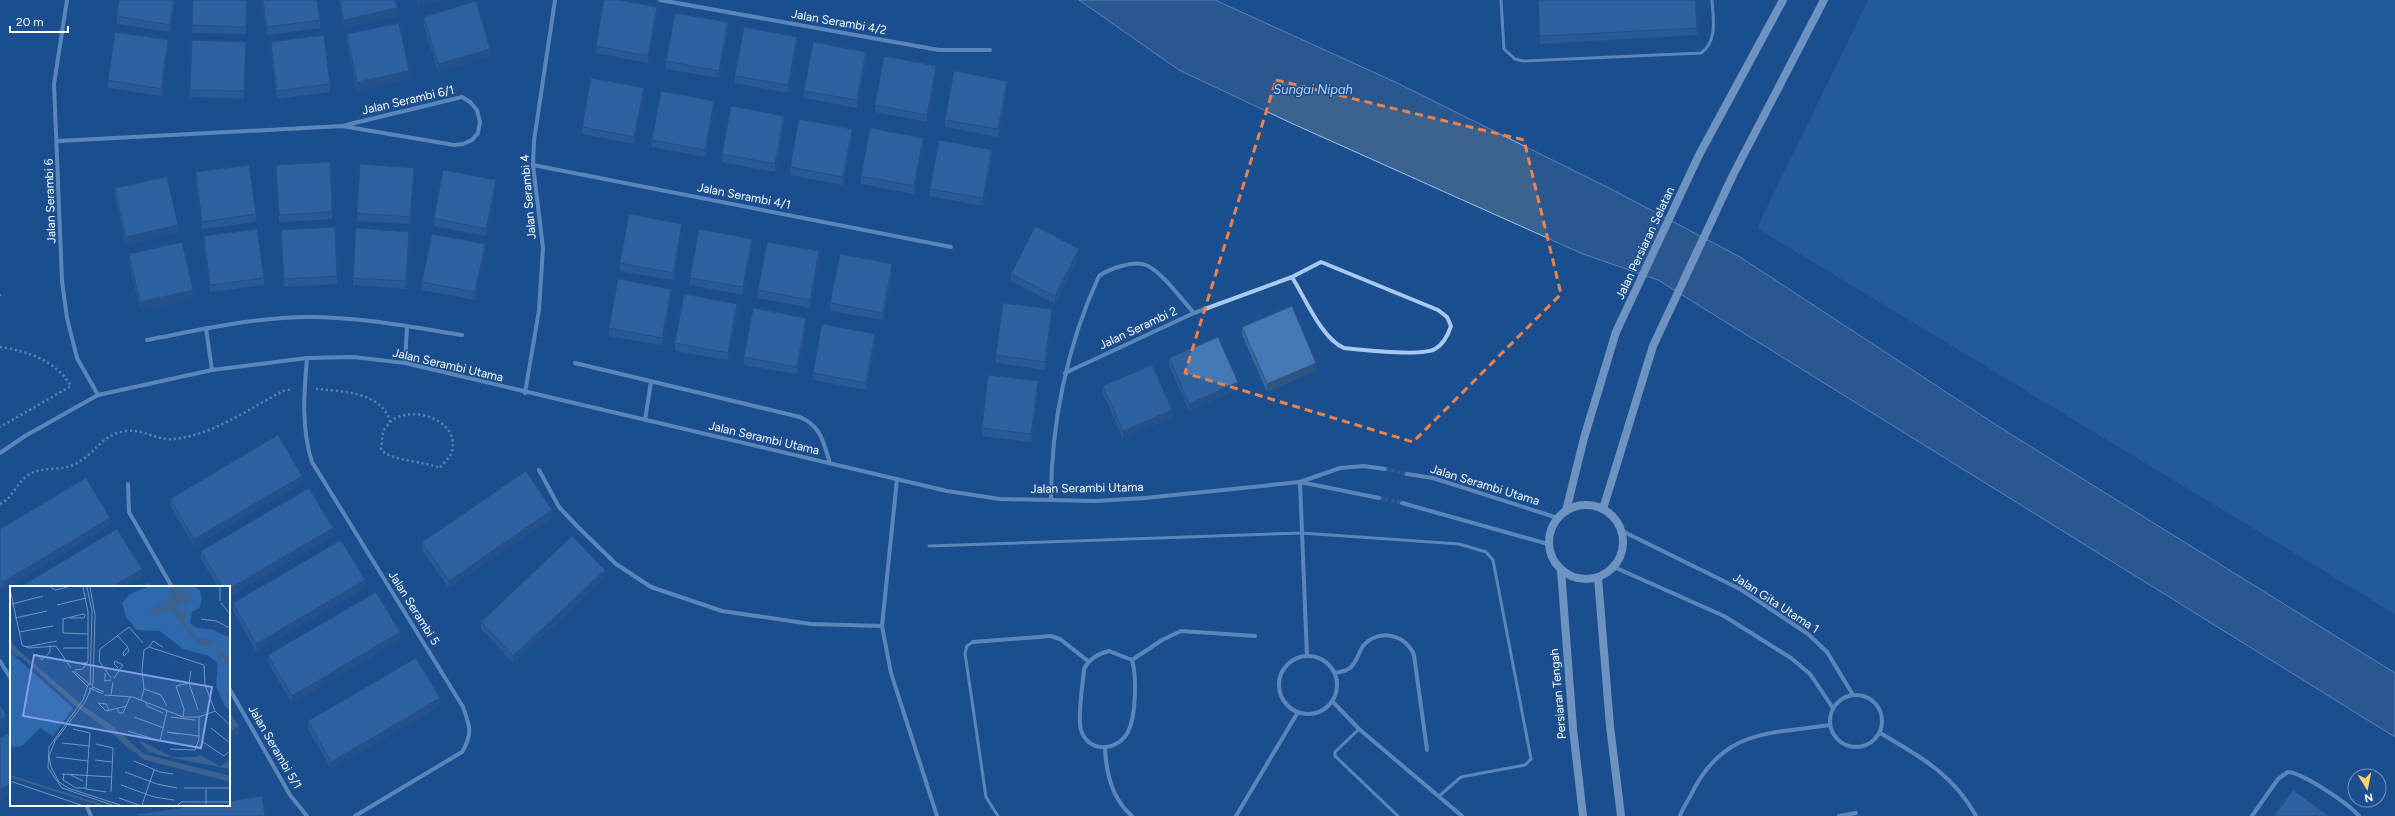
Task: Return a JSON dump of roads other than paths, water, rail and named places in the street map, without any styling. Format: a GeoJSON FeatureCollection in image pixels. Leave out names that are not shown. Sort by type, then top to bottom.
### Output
{"type":"FeatureCollection","features":[{"type":"Feature","properties":{"kind":"street","name":"Jalan Serambi 6"},"geometry":{"type":"LineString","coordinates":[[67,0],[54,84],[54,113],[58,141],[62,281],[67,318],[77,358],[98,395]]}},
{"type":"Feature","properties":{"kind":"street","name":"Jalan Serambi 4"},"geometry":{"type":"LineString","coordinates":[[525,392],[539,310],[543,248],[533,165],[535,134],[555,0]]}},
{"type":"Feature","properties":{"kind":"street","name":"Jalan Serambi 4/2"},"geometry":{"type":"LineString","coordinates":[[660,0],[939,50],[990,50]]}},
{"type":"Feature","properties":{"kind":"street","name":"Jalan Persiaran Selatan"},"geometry":{"type":"LineString","coordinates":[[1566,511],[1584,438],[1616,332],[1699,155],[1783,0]]}},
{"type":"Feature","properties":{"kind":"street"},"geometry":{"type":"LineString","coordinates":[[1603,509],[1653,346],[1733,174],[1824,0]]}},
{"type":"Feature","properties":{"kind":"street","name":"Jalan Serambi 6/1"},"geometry":{"type":"LineString","coordinates":[[58,141],[342,126],[462,98],[470,102],[477,110],[480,122],[478,133],[472,140],[454,145],[342,126]]}},
{"type":"Feature","properties":{"kind":"street","name":"Jalan Serambi 4/1"},"geometry":{"type":"LineString","coordinates":[[533,165],[951,247]]}},
{"type":"Feature","properties":{"kind":"street"},"geometry":{"type":"LineString","coordinates":[[1194,313],[1292,277],[1321,262],[1336,266],[1438,310],[1447,317],[1451,326],[1448,337],[1435,350],[1407,352],[1344,348],[1335,344],[1319,324],[1292,277]]}},
{"type":"Feature","properties":{"kind":"street","name":"Jalan Serambi 2"},"geometry":{"type":"LineString","coordinates":[[1051,500],[1051,462],[1065,373],[1094,284],[1098,276],[1107,270],[1137,263],[1146,265],[1194,313],[1065,373]]}},
{"type":"Feature","properties":{"kind":"street"},"geometry":{"type":"LineString","coordinates":[[147,340],[206,328],[308,317],[345,318],[462,335]]}},
{"type":"Feature","properties":{"kind":"street"},"geometry":{"type":"LineString","coordinates":[[405,363],[407,327]]}},
{"type":"Feature","properties":{"kind":"street"},"geometry":{"type":"LineString","coordinates":[[206,328],[212,370]]}},
{"type":"Feature","properties":{"kind":"street","name":"Jalan Serambi Utama"},"geometry":{"type":"LineString","coordinates":[[0,452],[25,436],[98,395],[212,370],[307,358],[353,357],[405,363],[947,491],[1000,499],[1095,501],[1145,498],[1300,482],[1340,468],[1364,466],[1385,469]]}},
{"type":"Feature","properties":{"kind":"street","name":"Jalan Serambi 5"},"geometry":{"type":"LineString","coordinates":[[307,358],[304,428],[306,444],[312,462],[463,707],[469,723],[470,739],[462,752],[355,816]]}},
{"type":"Feature","properties":{"kind":"street","name":"Jalan Serambi Utama"},"geometry":{"type":"LineString","coordinates":[[575,363],[800,417],[811,422],[819,432],[830,463]]}},
{"type":"Feature","properties":{"kind":"street"},"geometry":{"type":"LineString","coordinates":[[645,420],[651,382]]}},
{"type":"Feature","properties":{"kind":"street"},"geometry":{"type":"LineString","coordinates":[[539,470],[559,507],[577,526],[616,564],[651,587],[722,610],[811,624],[882,626]]}},
{"type":"Feature","properties":{"kind":"street","name":"Jalan Serambi Utama"},"geometry":{"type":"LineString","coordinates":[[1407,474],[1433,478],[1558,518]]}},
{"type":"Feature","properties":{"kind":"street"},"geometry":{"type":"LineString","coordinates":[[897,479],[882,626],[891,673],[937,816]]}},
{"type":"Feature","properties":{"kind":"street"},"geometry":{"type":"LineString","coordinates":[[1300,482],[1307,656]]}},
{"type":"Feature","properties":{"kind":"street","name":"Jalan Serambi Utama"},"geometry":{"type":"LineString","coordinates":[[1300,482],[1379,498]]}},
{"type":"Feature","properties":{"kind":"street"},"geometry":{"type":"LineString","coordinates":[[128,484],[129,512],[171,586]]}},
{"type":"Feature","properties":{"kind":"street"},"geometry":{"type":"LineString","coordinates":[[1402,502],[1548,544]]}},
{"type":"Feature","properties":{"kind":"street"},"geometry":{"type":"LineString","coordinates":[[1584,505],[1603,509],[1611,515],[1622,531],[1622,550],[1614,567],[1598,578],[1578,579],[1561,570],[1555,563],[1548,544],[1552,526],[1566,511],[1584,505]]}},
{"type":"Feature","properties":{"kind":"street","name":"Jalan Gita Utama 1"},"geometry":{"type":"LineString","coordinates":[[1622,531],[1740,589],[1808,634],[1827,652],[1853,695]]}},
{"type":"Feature","properties":{"kind":"street"},"geometry":{"type":"LineString","coordinates":[[1614,567],[1724,616],[1791,658],[1810,674],[1833,708]]}},
{"type":"Feature","properties":{"kind":"street","name":"Persiaran Tengah"},"geometry":{"type":"LineString","coordinates":[[1561,570],[1573,729],[1583,816]]}},
{"type":"Feature","properties":{"kind":"street"},"geometry":{"type":"LineString","coordinates":[[1598,578],[1610,726],[1621,816]]}},
{"type":"Feature","properties":{"kind":"street"},"geometry":{"type":"LineString","coordinates":[[1132,660],[1162,640],[1181,631],[1255,636]]}},
{"type":"Feature","properties":{"kind":"street"},"geometry":{"type":"LineString","coordinates":[[1335,673],[1352,666],[1363,646],[1371,639],[1388,635],[1403,640],[1411,648],[1414,655],[1427,750]]}},
{"type":"Feature","properties":{"kind":"street"},"geometry":{"type":"LineString","coordinates":[[973,642],[1051,636],[1060,639],[1088,661]]}},
{"type":"Feature","properties":{"kind":"street"},"geometry":{"type":"LineString","coordinates":[[1110,651],[1132,660],[1136,676],[1131,721],[1124,737],[1117,744],[1105,748],[1094,746],[1086,740],[1081,731],[1084,668],[1088,661],[1098,654],[1110,651]]}},
{"type":"Feature","properties":{"kind":"street"},"geometry":{"type":"LineString","coordinates":[[1307,656],[1322,659],[1335,673],[1336,693],[1332,701],[1325,708],[1316,712],[1298,712],[1283,700],[1279,682],[1287,665],[1295,659],[1307,656]]}},
{"type":"Feature","properties":{"kind":"street"},"geometry":{"type":"LineString","coordinates":[[0,661],[10,677]]}},
{"type":"Feature","properties":{"kind":"street","name":"Jalan Serambi 5/1"},"geometry":{"type":"LineString","coordinates":[[230,690],[290,795],[305,815]]}},
{"type":"Feature","properties":{"kind":"street"},"geometry":{"type":"LineString","coordinates":[[1853,695],[1869,698],[1880,710],[1883,726],[1880,733],[1868,745],[1852,747],[1837,740],[1830,725],[1833,708],[1838,702],[1853,695]]}},
{"type":"Feature","properties":{"kind":"street"},"geometry":{"type":"LineString","coordinates":[[1332,701],[1359,729],[1462,816]]}},
{"type":"Feature","properties":{"kind":"street"},"geometry":{"type":"LineString","coordinates":[[1236,816],[1298,712]]}},
{"type":"Feature","properties":{"kind":"street"},"geometry":{"type":"LineString","coordinates":[[1680,816],[1705,768],[1721,752],[1749,737],[1830,725]]}},
{"type":"Feature","properties":{"kind":"street"},"geometry":{"type":"LineString","coordinates":[[1880,733],[1929,762],[1945,775],[1976,816]]}},
{"type":"Feature","properties":{"kind":"street"},"geometry":{"type":"LineString","coordinates":[[1105,748],[1108,776],[1118,801],[1132,816]]}},
{"type":"Feature","properties":{"kind":"street"},"geometry":{"type":"LineString","coordinates":[[2252,816],[2278,779],[2288,772],[2300,775],[2351,808],[2359,816]]}},
{"type":"Feature","properties":{"kind":"street"},"geometry":{"type":"LineString","coordinates":[[86,806],[91,816]]}},
{"type":"Feature","properties":{"kind":"street"},"geometry":{"type":"LineString","coordinates":[[1839,816],[1856,813]]}},
{"type":"Feature","properties":{"kind":"lane"},"geometry":{"type":"LineString","coordinates":[[1501,0],[1504,49],[1515,59],[1523,61],[1701,53],[1711,43],[1713,36],[1712,0]]}},
{"type":"Feature","properties":{"kind":"lane"},"geometry":{"type":"LineString","coordinates":[[929,546],[1302,533],[1459,544],[1486,552],[1492,557],[1531,759],[1525,765],[1461,777],[1439,796]]}},
{"type":"Feature","properties":{"kind":"lane"},"geometry":{"type":"LineString","coordinates":[[973,642],[967,646],[965,653],[984,788],[986,797],[998,816]]}},
{"type":"Feature","properties":{"kind":"lane"},"geometry":{"type":"LineString","coordinates":[[1359,729],[1335,752],[1335,756],[1398,816]]}},
{"type":"Feature","properties":{"kind":"water","name":"Sungai Nipah"},"geometry":{"type":"Polygon","coordinates":[[[1079,0],[1215,0],[1395,82],[1611,189],[1740,257],[2004,430],[2395,673],[2395,737],[1658,280],[1583,254],[1291,123],[1179,70],[1079,0]]]}},
{"type":"Feature","properties":{"kind":"tunnel"},"geometry":{"type":"LineString","coordinates":[[1385,469],[1407,474]]}},
{"type":"Feature","properties":{"kind":"tunnel"},"geometry":{"type":"LineString","coordinates":[[1379,498],[1402,503]]}}]}
